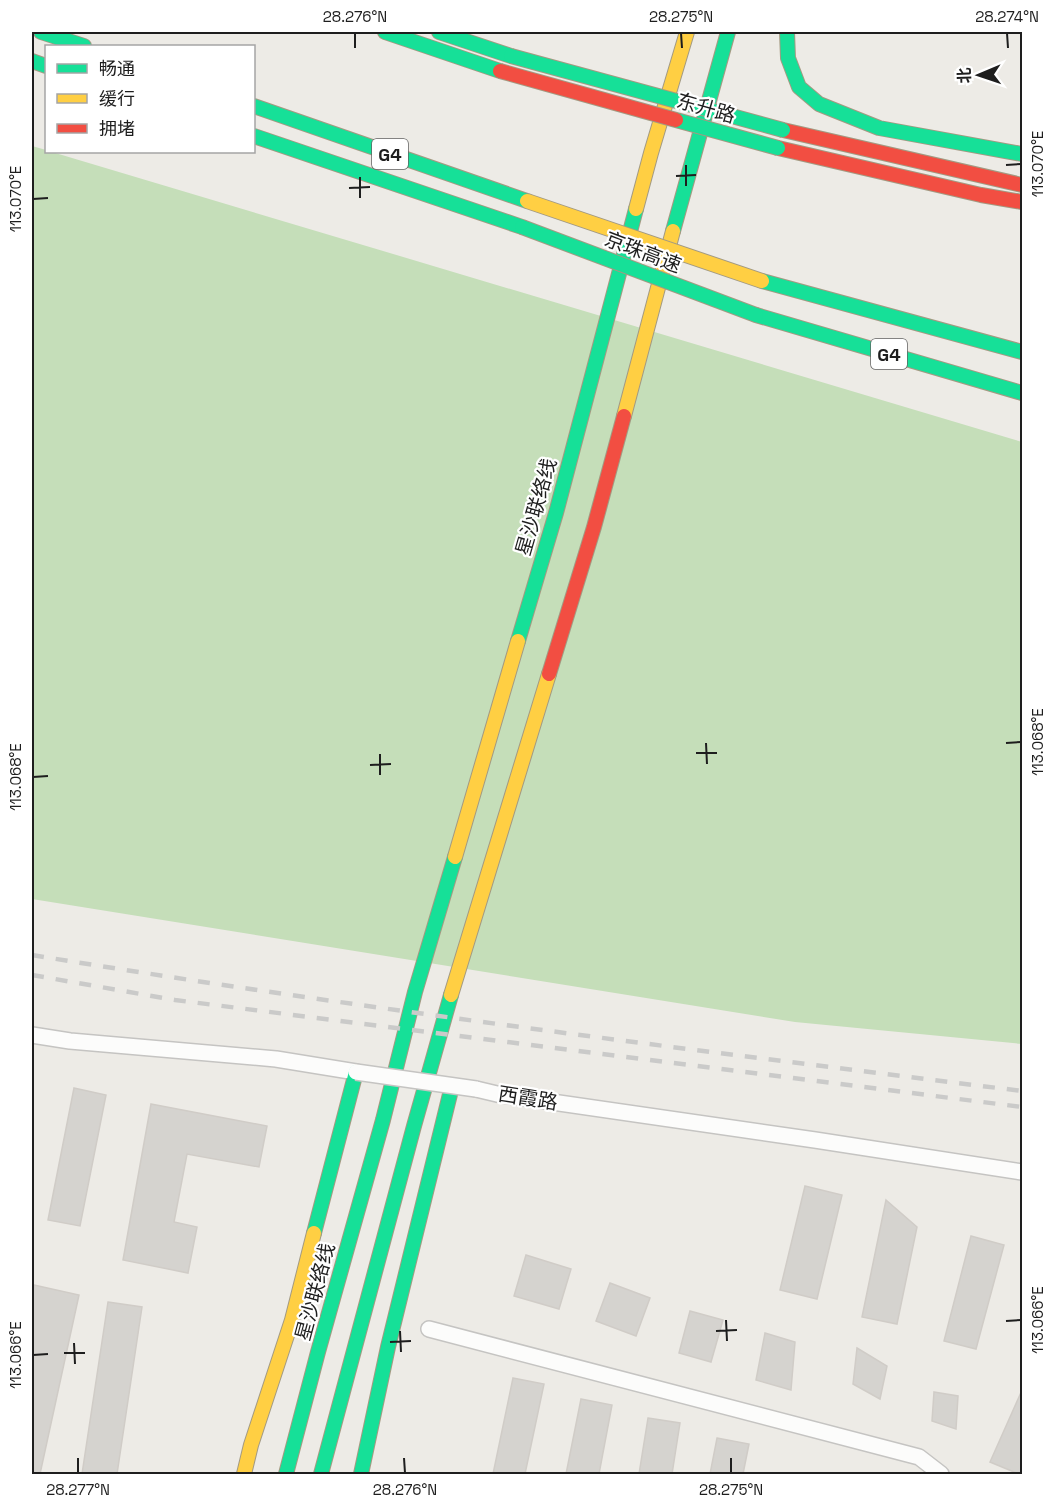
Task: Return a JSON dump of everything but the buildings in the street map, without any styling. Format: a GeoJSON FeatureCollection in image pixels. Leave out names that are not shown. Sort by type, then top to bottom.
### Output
{"type":"FeatureCollection","features":[{"type":"Feature","properties":{"kind":"main road"},"geometry":{"type":"LineString","coordinates":[[41,32],[81,45]]}},
{"type":"Feature","properties":{"kind":"main road","name":"东升路"},"geometry":{"type":"LineString","coordinates":[[385,32],[500,71],[778,148],[981,195],[1023,202]]}},
{"type":"Feature","properties":{"kind":"main road","name":"东升路"},"geometry":{"type":"LineString","coordinates":[[439,32],[511,56],[783,130],[1023,185]]}},
{"type":"Feature","properties":{"kind":"main road","name":"星沙联络线"},"geometry":{"type":"LineString","coordinates":[[286,1474],[383,1119],[415,992],[556,513],[651,153],[687,32]]}},
{"type":"Feature","properties":{"kind":"main road"},"geometry":{"type":"LineString","coordinates":[[321,1474],[448,1007],[594,527],[728,32]]}},
{"type":"Feature","properties":{"kind":"main road"},"geometry":{"type":"LineString","coordinates":[[787,32],[788,58],[800,87],[819,104],[879,128],[1023,154]]}},
{"type":"Feature","properties":{"kind":"main road","name":"京珠高速"},"geometry":{"type":"LineString","coordinates":[[255,106],[762,281],[1023,352]]}},
{"type":"Feature","properties":{"kind":"main road","name":"京珠高速"},"geometry":{"type":"LineString","coordinates":[[255,136],[522,227],[756,315],[1023,393]]}},
{"type":"Feature","properties":{"kind":"main road"},"geometry":{"type":"LineString","coordinates":[[244,1474],[251,1445],[292,1320],[356,1072]]}},
{"type":"Feature","properties":{"kind":"main road"},"geometry":{"type":"LineString","coordinates":[[361,1474],[388,1347],[452,1086]]}},
{"type":"Feature","properties":{"kind":"street","name":"西霞路"},"geometry":{"type":"LineString","coordinates":[[32,1035],[70,1041],[276,1059],[1023,1172]]}},
{"type":"Feature","properties":{"kind":"street"},"geometry":{"type":"LineString","coordinates":[[429,1329],[919,1457],[941,1474]]}},
{"type":"Feature","properties":{"kind":"green space"},"geometry":{"type":"Polygon","coordinates":[[[32,146],[45,150],[45,153],[55,153],[1022,442],[1022,1044],[795,1022],[32,899],[32,146]]]}},
{"type":"Feature","properties":{"kind":"railway"},"geometry":{"type":"LineString","coordinates":[[32,955],[403,1011],[1022,1091]]}},
{"type":"Feature","properties":{"kind":"railway"},"geometry":{"type":"LineString","coordinates":[[32,975],[175,1000],[1022,1107]]}},
{"type":"Feature","properties":{"kind":"traffic: fast"},"geometry":{"type":"LineString","coordinates":[[41,32],[81,45]]}},
{"type":"Feature","properties":{"kind":"traffic: fast"},"geometry":{"type":"LineString","coordinates":[[385,32],[500,71]]}},
{"type":"Feature","properties":{"kind":"traffic: fast"},"geometry":{"type":"LineString","coordinates":[[439,32],[511,56]]}},
{"type":"Feature","properties":{"kind":"traffic: fast"},"geometry":{"type":"LineString","coordinates":[[673,231],[728,32]]}},
{"type":"Feature","properties":{"kind":"traffic: fast"},"geometry":{"type":"LineString","coordinates":[[787,32],[788,58],[799,87],[819,104],[879,128],[1022,154]]}},
{"type":"Feature","properties":{"kind":"traffic: fast"},"geometry":{"type":"LineString","coordinates":[[511,56],[783,130]]}},
{"type":"Feature","properties":{"kind":"traffic: fast"},"geometry":{"type":"LineString","coordinates":[[32,61],[45,66]]}},
{"type":"Feature","properties":{"kind":"traffic: fast"},"geometry":{"type":"LineString","coordinates":[[255,106],[527,201]]}},
{"type":"Feature","properties":{"kind":"traffic: fast"},"geometry":{"type":"LineString","coordinates":[[676,120],[778,148]]}},
{"type":"Feature","properties":{"kind":"traffic: fast"},"geometry":{"type":"LineString","coordinates":[[255,136],[522,227]]}},
{"type":"Feature","properties":{"kind":"traffic: fast"},"geometry":{"type":"LineString","coordinates":[[518,641],[556,513],[636,209]]}},
{"type":"Feature","properties":{"kind":"traffic: fast"},"geometry":{"type":"LineString","coordinates":[[522,227],[756,315]]}},
{"type":"Feature","properties":{"kind":"traffic: fast"},"geometry":{"type":"LineString","coordinates":[[762,281],[1022,352]]}},
{"type":"Feature","properties":{"kind":"traffic: fast"},"geometry":{"type":"LineString","coordinates":[[756,315],[1022,393]]}},
{"type":"Feature","properties":{"kind":"traffic: fast"},"geometry":{"type":"LineString","coordinates":[[286,1474],[383,1120],[415,992],[455,857]]}},
{"type":"Feature","properties":{"kind":"traffic: fast"},"geometry":{"type":"LineString","coordinates":[[321,1474],[451,995]]}},
{"type":"Feature","properties":{"kind":"traffic: fast"},"geometry":{"type":"LineString","coordinates":[[314,1233],[356,1072]]}},
{"type":"Feature","properties":{"kind":"traffic: fast"},"geometry":{"type":"LineString","coordinates":[[361,1474],[388,1347],[452,1086]]}},
{"type":"Feature","properties":{"kind":"traffic: slow"},"geometry":{"type":"LineString","coordinates":[[636,209],[687,32]]}},
{"type":"Feature","properties":{"kind":"traffic: slow"},"geometry":{"type":"LineString","coordinates":[[527,201],[762,281]]}},
{"type":"Feature","properties":{"kind":"traffic: slow"},"geometry":{"type":"LineString","coordinates":[[624,416],[673,231]]}},
{"type":"Feature","properties":{"kind":"traffic: slow"},"geometry":{"type":"LineString","coordinates":[[455,857],[518,641]]}},
{"type":"Feature","properties":{"kind":"traffic: slow"},"geometry":{"type":"LineString","coordinates":[[451,995],[549,674]]}},
{"type":"Feature","properties":{"kind":"traffic: slow"},"geometry":{"type":"LineString","coordinates":[[244,1474],[251,1445],[292,1320],[314,1233]]}},
{"type":"Feature","properties":{"kind":"traffic: jam"},"geometry":{"type":"LineString","coordinates":[[500,71],[676,120]]}},
{"type":"Feature","properties":{"kind":"traffic: jam"},"geometry":{"type":"LineString","coordinates":[[783,130],[1022,185]]}},
{"type":"Feature","properties":{"kind":"traffic: jam"},"geometry":{"type":"LineString","coordinates":[[778,148],[981,195],[1022,202]]}},
{"type":"Feature","properties":{"kind":"traffic: jam"},"geometry":{"type":"LineString","coordinates":[[549,674],[594,527],[624,416]]}}]}
